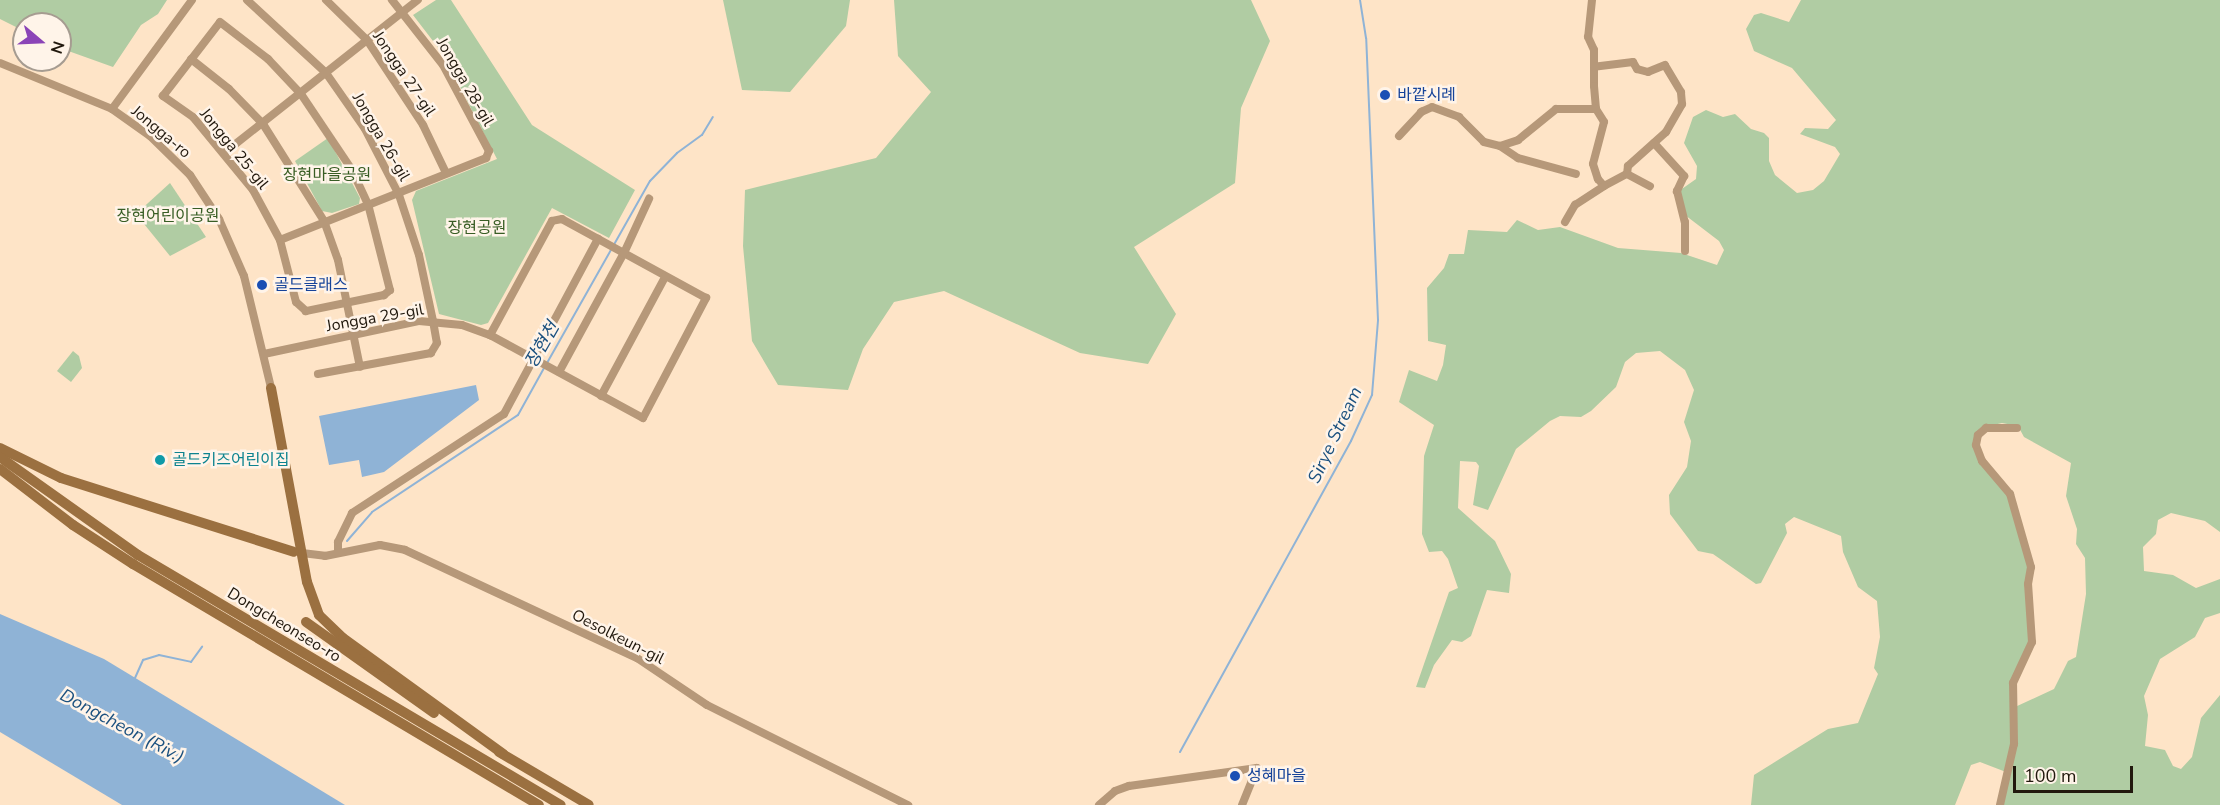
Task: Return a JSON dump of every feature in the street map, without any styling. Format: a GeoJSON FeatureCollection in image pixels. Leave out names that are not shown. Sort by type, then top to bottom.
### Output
{"type":"FeatureCollection","features":[{"type":"Feature","properties":{"kind":"main road"},"geometry":{"type":"LineString","coordinates":[[271,388],[304,567],[314,605],[335,632],[503,754]]}},
{"type":"Feature","properties":{"kind":"main road"},"geometry":{"type":"LineString","coordinates":[[0,448],[61,478],[298,552]]}},
{"type":"Feature","properties":{"kind":"main road","name":"Dongcheonseo-ro"},"geometry":{"type":"LineString","coordinates":[[0,457],[138,555],[561,805]]}},
{"type":"Feature","properties":{"kind":"main road","name":"Dongcheonseo-ro"},"geometry":{"type":"LineString","coordinates":[[0,469],[72,525],[133,564],[539,805]]}},
{"type":"Feature","properties":{"kind":"main road"},"geometry":{"type":"LineString","coordinates":[[306,622],[434,713],[589,805]]}},
{"type":"Feature","properties":{"kind":"street"},"geometry":{"type":"LineString","coordinates":[[112,109],[192,0]]}},
{"type":"Feature","properties":{"kind":"street","name":"Jongga 26-gil"},"geometry":{"type":"LineString","coordinates":[[248,0],[326,73],[365,129],[399,195],[419,255],[433,321],[437,344],[431,353],[318,374]]}},
{"type":"Feature","properties":{"kind":"street","name":"Jongga 27-gil"},"geometry":{"type":"LineString","coordinates":[[326,0],[366,40],[423,125],[446,173]]}},
{"type":"Feature","properties":{"kind":"street","name":"Jongga 28-gil"},"geometry":{"type":"LineString","coordinates":[[392,0],[404,11],[443,65],[489,151],[486,158],[446,173]]}},
{"type":"Feature","properties":{"kind":"street"},"geometry":{"type":"LineString","coordinates":[[224,153],[418,0]]}},
{"type":"Feature","properties":{"kind":"street"},"geometry":{"type":"LineString","coordinates":[[1593,0],[1588,37],[1594,50],[1596,109],[1604,122],[1593,164],[1598,179],[1604,186]]}},
{"type":"Feature","properties":{"kind":"street"},"geometry":{"type":"LineString","coordinates":[[191,59],[220,22],[268,59],[301,94],[352,170],[368,204],[390,290],[346,302]]}},
{"type":"Feature","properties":{"kind":"street","name":"Jongga 25-gil"},"geometry":{"type":"LineString","coordinates":[[346,302],[306,311],[296,302],[280,240],[253,190],[193,117],[163,96],[191,59],[229,89],[263,124],[324,221],[346,302],[360,366]]}},
{"type":"Feature","properties":{"kind":"street"},"geometry":{"type":"LineString","coordinates":[[1594,67],[1633,62],[1637,69],[1648,72],[1665,65],[1681,92],[1682,104],[1666,132],[1628,166],[1627,174]]}},
{"type":"Feature","properties":{"kind":"street","name":"Jongga-ro"},"geometry":{"type":"LineString","coordinates":[[0,63],[112,109],[170,154],[209,202],[244,276],[271,388]]}},
{"type":"Feature","properties":{"kind":"street"},"geometry":{"type":"LineString","coordinates":[[1399,136],[1421,112],[1432,107],[1459,117],[1484,142],[1500,147],[1518,158],[1576,174]]}},
{"type":"Feature","properties":{"kind":"street"},"geometry":{"type":"LineString","coordinates":[[1500,147],[1518,140],[1556,109],[1596,109]]}},
{"type":"Feature","properties":{"kind":"street"},"geometry":{"type":"LineString","coordinates":[[1654,143],[1684,176],[1677,191],[1685,222],[1685,251]]}},
{"type":"Feature","properties":{"kind":"street"},"geometry":{"type":"LineString","coordinates":[[280,240],[368,204],[399,195],[446,173]]}},
{"type":"Feature","properties":{"kind":"street"},"geometry":{"type":"LineString","coordinates":[[1565,222],[1575,205],[1627,174]]}},
{"type":"Feature","properties":{"kind":"street"},"geometry":{"type":"LineString","coordinates":[[1627,174],[1650,186]]}},
{"type":"Feature","properties":{"kind":"street"},"geometry":{"type":"LineString","coordinates":[[556,371],[649,199]]}},
{"type":"Feature","properties":{"kind":"street","name":"Jongga 29-gil"},"geometry":{"type":"LineString","coordinates":[[264,354],[433,321],[490,335],[643,418],[706,298],[562,219],[552,221],[490,335]]}},
{"type":"Feature","properties":{"kind":"street"},"geometry":{"type":"LineString","coordinates":[[338,552],[338,542],[352,513],[504,414],[600,240]]}},
{"type":"Feature","properties":{"kind":"street"},"geometry":{"type":"LineString","coordinates":[[602,396],[664,277]]}},
{"type":"Feature","properties":{"kind":"street"},"geometry":{"type":"LineString","coordinates":[[2000,805],[2014,744],[2013,683],[2032,642],[2028,584],[2031,567],[2010,494],[1982,461],[1976,445],[1978,435],[1986,428],[2017,428]]}},
{"type":"Feature","properties":{"kind":"street","name":"Oesolkeun-gil"},"geometry":{"type":"LineString","coordinates":[[298,552],[325,556],[380,545],[405,550],[637,658],[707,705],[908,805]]}},
{"type":"Feature","properties":{"kind":"street"},"geometry":{"type":"LineString","coordinates":[[1099,805],[1114,791],[1135,785],[1205,773],[1257,768],[1242,805]]}},
{"type":"Feature","properties":{"kind":"green space"},"geometry":{"type":"Polygon","coordinates":[[[0,0],[167,0],[158,14],[141,25],[113,67],[72,52],[72,12],[12,12],[12,25],[0,19],[0,0]]]}},
{"type":"Feature","properties":{"kind":"green space","name":"장현공원"},"geometry":{"type":"Polygon","coordinates":[[[436,0],[451,0],[532,125],[635,190],[609,238],[552,208],[488,323],[481,325],[439,314],[412,200],[416,191],[497,159],[443,54],[413,15],[436,0]]]}},
{"type":"Feature","properties":{"kind":"green space"},"geometry":{"type":"Polygon","coordinates":[[[723,0],[850,0],[846,26],[790,92],[742,90],[723,0]]]}},
{"type":"Feature","properties":{"kind":"green space"},"geometry":{"type":"Polygon","coordinates":[[[894,0],[1251,0],[1270,41],[1241,108],[1235,183],[1134,247],[1176,314],[1148,364],[1080,353],[944,291],[894,302],[863,349],[848,390],[778,385],[752,341],[743,246],[745,190],[876,158],[931,92],[898,56],[894,0]]]}},
{"type":"Feature","properties":{"kind":"green space"},"geometry":{"type":"Polygon","coordinates":[[[1801,0],[2220,0],[2220,532],[2205,521],[2171,513],[2158,520],[2156,534],[2143,547],[2144,571],[2173,575],[2196,588],[2220,579],[2220,613],[2205,618],[2195,637],[2160,659],[2144,696],[2148,715],[2145,746],[2165,750],[2173,766],[2181,769],[2192,757],[2201,718],[2220,695],[2220,805],[2002,805],[2015,746],[2015,707],[2054,689],[2068,661],[2076,657],[2086,594],[2085,558],[2076,544],[2077,529],[2066,496],[2071,463],[2024,437],[2018,426],[2002,423],[1980,428],[1974,446],[1979,461],[2008,494],[2029,563],[2026,586],[2030,638],[2010,686],[2013,741],[2006,772],[1980,762],[1971,765],[1955,805],[1751,805],[1754,775],[1828,729],[1858,723],[1878,674],[1874,668],[1880,637],[1877,601],[1858,587],[1843,552],[1841,536],[1794,517],[1785,524],[1787,533],[1761,583],[1756,584],[1713,554],[1698,551],[1670,514],[1669,495],[1687,467],[1691,441],[1684,422],[1694,390],[1685,370],[1660,351],[1636,353],[1625,362],[1616,387],[1591,411],[1581,417],[1560,416],[1550,421],[1516,449],[1488,510],[1473,505],[1479,466],[1476,462],[1460,461],[1458,508],[1495,541],[1511,574],[1509,593],[1487,590],[1471,636],[1462,642],[1452,640],[1434,665],[1425,688],[1416,687],[1449,592],[1458,588],[1448,559],[1442,551],[1429,552],[1422,534],[1424,456],[1434,425],[1399,402],[1409,370],[1437,381],[1443,365],[1446,345],[1428,341],[1427,288],[1444,268],[1449,254],[1464,254],[1468,230],[1507,232],[1517,220],[1538,230],[1560,227],[1618,248],[1681,253],[1717,265],[1724,250],[1719,241],[1685,215],[1679,191],[1696,179],[1697,166],[1684,143],[1693,117],[1706,110],[1723,117],[1735,114],[1751,129],[1764,133],[1769,138],[1769,161],[1775,175],[1797,193],[1813,190],[1824,181],[1840,154],[1835,147],[1800,134],[1805,128],[1828,129],[1836,120],[1792,68],[1754,51],[1746,29],[1754,15],[1761,13],[1789,22],[1801,0]]]}},
{"type":"Feature","properties":{"kind":"green space","name":"장현마을공원"},"geometry":{"type":"Polygon","coordinates":[[[328,138],[360,198],[359,204],[332,213],[322,211],[295,161],[328,138]]]}},
{"type":"Feature","properties":{"kind":"green space","name":"장현어린이공원"},"geometry":{"type":"Polygon","coordinates":[[[170,183],[206,237],[170,256],[136,214],[170,183]]]}},
{"type":"Feature","properties":{"kind":"green space"},"geometry":{"type":"Polygon","coordinates":[[[73,351],[79,356],[82,368],[71,382],[57,371],[73,351]]]}},
{"type":"Feature","properties":{"kind":"water"},"geometry":{"type":"Polygon","coordinates":[[[476,385],[479,400],[384,472],[362,477],[359,460],[329,465],[319,416],[476,385]]]}},
{"type":"Feature","properties":{"kind":"water","name":"Dongcheon (Riv.)"},"geometry":{"type":"Polygon","coordinates":[[[0,614],[104,659],[345,805],[122,805],[0,732],[0,614]]]}},
{"type":"Feature","properties":{"kind":"waterway","name":"Sirye Stream"},"geometry":{"type":"LineString","coordinates":[[1180,752],[1351,441],[1372,395],[1378,320],[1366,38],[1360,0]]}},
{"type":"Feature","properties":{"kind":"waterway","name":"장현천"},"geometry":{"type":"LineString","coordinates":[[547,363],[650,181],[677,153],[702,135],[713,117]]}},
{"type":"Feature","properties":{"kind":"waterway","name":"장현천"},"geometry":{"type":"LineString","coordinates":[[347,541],[372,512],[518,415],[544,368]]}},
{"type":"Feature","properties":{"kind":"waterway","name":"장현천"},"geometry":{"type":"LineString","coordinates":[[135,678],[143,660],[159,655],[191,662],[202,647]]}},
{"type":"Feature","properties":{"kind":"place","name":"바깥시례"},"geometry":{"type":"Point","coordinates":[1385,95]}},
{"type":"Feature","properties":{"kind":"place","name":"골드클래스"},"geometry":{"type":"Point","coordinates":[262,285]}},
{"type":"Feature","properties":{"kind":"place","name":"골드키즈어린이집"},"geometry":{"type":"Point","coordinates":[160,460]}},
{"type":"Feature","properties":{"kind":"place","name":"성혜마을"},"geometry":{"type":"Point","coordinates":[1235,776]}}]}
